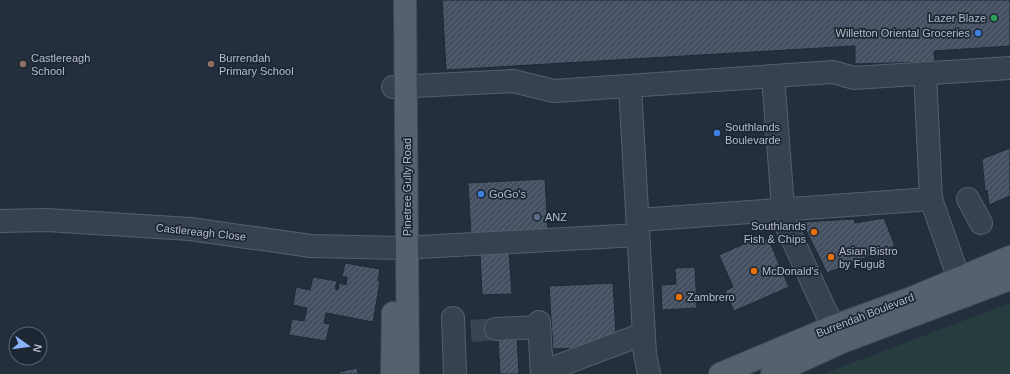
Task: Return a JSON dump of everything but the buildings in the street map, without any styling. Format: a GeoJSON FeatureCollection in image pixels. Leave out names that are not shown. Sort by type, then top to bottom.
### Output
{"type":"FeatureCollection","features":[{"type":"Feature","properties":{"kind":"main road","name":"Pinetree Gully Road"},"geometry":{"type":"LineString","coordinates":[[393,0],[400,87]]}},
{"type":"Feature","properties":{"kind":"main road","name":"Pinetree Gully Road"},"geometry":{"type":"LineString","coordinates":[[405,0],[400,87],[401,247],[408,374]]}},
{"type":"Feature","properties":{"kind":"main road","name":"Pinetree Gully Road"},"geometry":{"type":"LineString","coordinates":[[392,374],[401,247]]}},
{"type":"Feature","properties":{"kind":"main road","name":"Burrendah Boulevard"},"geometry":{"type":"LineString","coordinates":[[962,287],[1010,257]]}},
{"type":"Feature","properties":{"kind":"main road","name":"Burrendah Boulevard"},"geometry":{"type":"LineString","coordinates":[[720,374],[766,368],[914,297],[1010,279]]}},
{"type":"Feature","properties":{"kind":"street"},"geometry":{"type":"LineString","coordinates":[[400,87],[513,81],[554,91],[833,72],[854,78],[1010,68]]}},
{"type":"Feature","properties":{"kind":"street"},"geometry":{"type":"LineString","coordinates":[[925,73],[931,199],[962,287]]}},
{"type":"Feature","properties":{"kind":"street"},"geometry":{"type":"LineString","coordinates":[[773,76],[784,221],[826,312],[838,334]]}},
{"type":"Feature","properties":{"kind":"street"},"geometry":{"type":"LineString","coordinates":[[630,86],[645,354],[649,374]]}},
{"type":"Feature","properties":{"kind":"street","name":"Castlereagh Close"},"geometry":{"type":"LineString","coordinates":[[0,221],[47,220],[190,229],[311,246],[401,247],[638,227],[783,210],[931,199]]}},
{"type":"Feature","properties":{"kind":"street"},"geometry":{"type":"LineString","coordinates":[[968,199],[980,223]]}},
{"type":"Feature","properties":{"kind":"street"},"geometry":{"type":"LineString","coordinates":[[496,330],[539,325],[542,373],[644,334]]}},
{"type":"Feature","properties":{"kind":"street"},"geometry":{"type":"LineString","coordinates":[[455,374],[459,327]]}},
{"type":"Feature","properties":{"kind":"green space"},"geometry":{"type":"Polygon","coordinates":[[[1010,303],[1010,374],[823,374],[1010,303]]]}},
{"type":"Feature","properties":{"kind":"tunnel"},"geometry":{"type":"LineString","coordinates":[[471,331],[496,329]]}},
{"type":"Feature","properties":{"kind":"place","name":"Lazer Blaze"},"geometry":{"type":"Point","coordinates":[994,18]}},
{"type":"Feature","properties":{"kind":"place","name":"Willetton Oriental Groceries"},"geometry":{"type":"Point","coordinates":[978,33]}},
{"type":"Feature","properties":{"kind":"place","name":"Castlereagh School"},"geometry":{"type":"Point","coordinates":[23,64]}},
{"type":"Feature","properties":{"kind":"place","name":"Burrendah Primary School"},"geometry":{"type":"Point","coordinates":[211,64]}},
{"type":"Feature","properties":{"kind":"place","name":"Southlands Boulevarde"},"geometry":{"type":"Point","coordinates":[717,133]}},
{"type":"Feature","properties":{"kind":"place","name":"GoGo's"},"geometry":{"type":"Point","coordinates":[481,194]}},
{"type":"Feature","properties":{"kind":"place","name":"ANZ"},"geometry":{"type":"Point","coordinates":[537,217]}},
{"type":"Feature","properties":{"kind":"place","name":"Southlands Fish & Chips"},"geometry":{"type":"Point","coordinates":[814,232]}},
{"type":"Feature","properties":{"kind":"place","name":"Asian Bistro by Fugu8"},"geometry":{"type":"Point","coordinates":[831,257]}},
{"type":"Feature","properties":{"kind":"place","name":"McDonald's"},"geometry":{"type":"Point","coordinates":[754,271]}},
{"type":"Feature","properties":{"kind":"place","name":"Zambrero"},"geometry":{"type":"Point","coordinates":[679,297]}}]}
